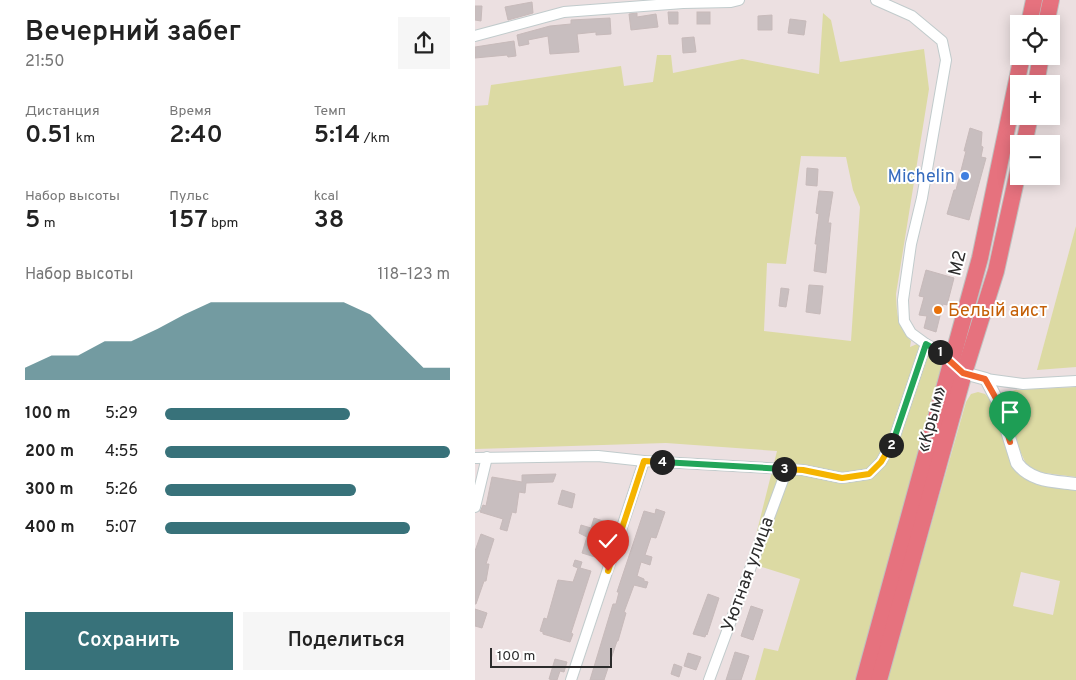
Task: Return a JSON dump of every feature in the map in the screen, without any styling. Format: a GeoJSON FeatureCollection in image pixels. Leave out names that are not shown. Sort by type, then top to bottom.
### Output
{"type":"FeatureCollection","features":[{"type":"Feature","properties":{"kind":"highway"},"geometry":{"type":"LineString","coordinates":[[1031,15],[1034,0]]}},
{"type":"Feature","properties":{"kind":"highway"},"geometry":{"type":"LineString","coordinates":[[1048,15],[1051,0]]}},
{"type":"Feature","properties":{"kind":"highway","name":"М2"},"geometry":{"type":"LineString","coordinates":[[864,680],[957,368],[1020,65]]}},
{"type":"Feature","properties":{"kind":"highway","name":"«Крым»"},"geometry":{"type":"LineString","coordinates":[[879,680],[957,368],[996,270],[1015,185]]}},
{"type":"Feature","properties":{"kind":"street"},"geometry":{"type":"LineString","coordinates":[[475,36],[564,12],[739,0]]}},
{"type":"Feature","properties":{"kind":"street"},"geometry":{"type":"LineString","coordinates":[[876,0],[912,16],[942,41],[946,60],[922,198],[911,244],[903,300],[904,321],[911,334],[939,351],[957,368],[985,379],[1023,384],[1076,381]]}},
{"type":"Feature","properties":{"kind":"street"},"geometry":{"type":"LineString","coordinates":[[475,458],[598,456],[644,461],[803,470],[842,478],[869,474],[881,462],[894,439],[926,344]]}},
{"type":"Feature","properties":{"kind":"street"},"geometry":{"type":"LineString","coordinates":[[985,379],[998,402],[1017,463],[1023,471],[1032,476],[1076,484]]}},
{"type":"Feature","properties":{"kind":"street"},"geometry":{"type":"LineString","coordinates":[[475,507],[487,457]]}},
{"type":"Feature","properties":{"kind":"street"},"geometry":{"type":"LineString","coordinates":[[571,680],[644,461]]}},
{"type":"Feature","properties":{"kind":"street","name":"Уютная улица"},"geometry":{"type":"LineString","coordinates":[[709,680],[787,469]]}},
{"type":"Feature","properties":{"kind":"shaded area"},"geometry":{"type":"Polygon","coordinates":[[[823,13],[831,20],[840,62],[924,49],[929,89],[896,301],[897,314],[903,330],[911,341],[910,347],[917,344],[943,363],[866,680],[755,680],[764,648],[778,651],[800,579],[749,563],[777,451],[666,443],[475,449],[475,106],[488,105],[491,85],[621,66],[624,86],[653,82],[657,55],[671,55],[673,73],[742,59],[819,74],[823,13]],[[801,156],[786,264],[767,263],[764,331],[851,341],[860,207],[853,190],[846,157],[801,156]]]}},
{"type":"Feature","properties":{"kind":"shaded area"},"geometry":{"type":"Polygon","coordinates":[[[1076,226],[1076,367],[1037,370],[1076,226]]]}},
{"type":"Feature","properties":{"kind":"shaded area"},"geometry":{"type":"Polygon","coordinates":[[[1076,387],[1076,477],[1037,472],[1027,466],[1020,451],[1004,403],[1004,395],[1015,390],[1076,387]]]}},
{"type":"Feature","properties":{"kind":"shaded area"},"geometry":{"type":"Polygon","coordinates":[[[978,392],[985,394],[991,400],[1011,462],[1076,488],[1076,680],[887,680],[966,402],[971,394],[978,392]],[[1021,572],[1013,606],[1053,615],[1060,581],[1021,572]]]}},
{"type":"Feature","properties":{"kind":"building"},"geometry":{"type":"Polygon","coordinates":[[[532,2],[533,13],[508,20],[505,7],[532,2]]]}},
{"type":"Feature","properties":{"kind":"building"},"geometry":{"type":"Polygon","coordinates":[[[475,6],[482,6],[481,21],[475,20],[475,6]]]}},
{"type":"Feature","properties":{"kind":"building"},"geometry":{"type":"Polygon","coordinates":[[[668,12],[678,12],[678,24],[669,24],[668,12]]]}},
{"type":"Feature","properties":{"kind":"building"},"geometry":{"type":"Polygon","coordinates":[[[697,12],[710,12],[710,24],[697,24],[697,12]]]}},
{"type":"Feature","properties":{"kind":"building"},"geometry":{"type":"Polygon","coordinates":[[[637,13],[637,17],[656,14],[658,27],[631,30],[629,14],[637,13]]]}},
{"type":"Feature","properties":{"kind":"building"},"geometry":{"type":"Polygon","coordinates":[[[772,15],[772,30],[758,30],[758,16],[772,15]]]}},
{"type":"Feature","properties":{"kind":"building"},"geometry":{"type":"Polygon","coordinates":[[[610,18],[611,34],[596,35],[596,32],[577,34],[579,52],[550,54],[548,36],[528,40],[529,44],[519,46],[517,35],[550,26],[571,24],[571,20],[610,18]]]}},
{"type":"Feature","properties":{"kind":"building"},"geometry":{"type":"Polygon","coordinates":[[[790,19],[806,21],[804,35],[788,33],[790,19]]]}},
{"type":"Feature","properties":{"kind":"building"},"geometry":{"type":"Polygon","coordinates":[[[694,37],[696,52],[683,53],[682,38],[694,37]]]}},
{"type":"Feature","properties":{"kind":"building"},"geometry":{"type":"Polygon","coordinates":[[[514,41],[516,56],[475,58],[475,47],[514,41]]]}},
{"type":"Feature","properties":{"kind":"building"},"geometry":{"type":"Polygon","coordinates":[[[970,128],[982,132],[981,146],[983,147],[981,157],[986,158],[969,220],[947,214],[954,190],[956,190],[970,128]]]}},
{"type":"Feature","properties":{"kind":"building"},"geometry":{"type":"Polygon","coordinates":[[[807,168],[818,169],[817,186],[806,185],[807,168]]]}},
{"type":"Feature","properties":{"kind":"building"},"geometry":{"type":"Polygon","coordinates":[[[819,191],[833,192],[828,223],[831,223],[826,273],[814,271],[819,214],[816,213],[819,191]]]}},
{"type":"Feature","properties":{"kind":"building"},"geometry":{"type":"Polygon","coordinates":[[[926,270],[954,278],[947,305],[943,304],[936,332],[924,328],[927,316],[919,315],[924,297],[919,296],[926,270]]]}},
{"type":"Feature","properties":{"kind":"building"},"geometry":{"type":"Polygon","coordinates":[[[809,285],[823,286],[820,314],[806,312],[809,285]]]}},
{"type":"Feature","properties":{"kind":"building"},"geometry":{"type":"Polygon","coordinates":[[[781,288],[789,289],[786,307],[779,306],[781,288]]]}},
{"type":"Feature","properties":{"kind":"building"},"geometry":{"type":"Polygon","coordinates":[[[556,474],[553,482],[526,483],[525,493],[519,492],[516,513],[512,512],[507,531],[500,529],[503,519],[480,512],[483,505],[486,506],[492,477],[522,482],[522,475],[556,474]]]}},
{"type":"Feature","properties":{"kind":"building"},"geometry":{"type":"Polygon","coordinates":[[[562,490],[575,494],[572,508],[558,504],[562,490]]]}},
{"type":"Feature","properties":{"kind":"building"},"geometry":{"type":"Polygon","coordinates":[[[656,509],[665,512],[656,538],[651,537],[645,555],[652,557],[650,565],[641,562],[637,576],[648,582],[646,588],[634,585],[624,612],[626,613],[618,641],[604,680],[590,680],[613,604],[616,604],[619,592],[617,592],[644,511],[655,514],[656,509]]]}},
{"type":"Feature","properties":{"kind":"building"},"geometry":{"type":"Polygon","coordinates":[[[594,518],[606,522],[595,557],[582,553],[587,537],[579,533],[581,525],[591,528],[594,518]]]}},
{"type":"Feature","properties":{"kind":"building"},"geometry":{"type":"Polygon","coordinates":[[[481,534],[494,539],[486,564],[489,564],[486,581],[484,581],[475,604],[475,551],[481,534]]]}},
{"type":"Feature","properties":{"kind":"building"},"geometry":{"type":"Polygon","coordinates":[[[575,560],[582,562],[580,568],[591,571],[571,633],[573,634],[570,642],[543,634],[540,631],[544,618],[547,619],[558,580],[573,582],[578,568],[573,566],[575,560]]]}},
{"type":"Feature","properties":{"kind":"building"},"geometry":{"type":"Polygon","coordinates":[[[708,594],[719,598],[705,637],[693,634],[708,594]]]}},
{"type":"Feature","properties":{"kind":"building"},"geometry":{"type":"Polygon","coordinates":[[[751,606],[763,610],[753,640],[741,636],[751,606]]]}},
{"type":"Feature","properties":{"kind":"building"},"geometry":{"type":"Polygon","coordinates":[[[475,609],[487,613],[482,628],[475,626],[475,609]]]}},
{"type":"Feature","properties":{"kind":"building"},"geometry":{"type":"Polygon","coordinates":[[[735,652],[749,656],[741,680],[726,680],[735,652]]]}},
{"type":"Feature","properties":{"kind":"building"},"geometry":{"type":"Polygon","coordinates":[[[688,653],[701,657],[696,670],[684,666],[688,653]]]}},
{"type":"Feature","properties":{"kind":"building"},"geometry":{"type":"Polygon","coordinates":[[[555,659],[567,662],[564,672],[560,671],[557,680],[553,680],[549,679],[555,659]]]}},
{"type":"Feature","properties":{"kind":"building"},"geometry":{"type":"Polygon","coordinates":[[[674,664],[682,667],[679,677],[671,674],[674,664]]]}},
{"type":"Feature","properties":{"kind":"place","name":"Michelin"},"geometry":{"type":"Point","coordinates":[965,176]}},
{"type":"Feature","properties":{"kind":"place","name":"Белый аист"},"geometry":{"type":"Point","coordinates":[938,310]}},
{"type":"Feature","properties":{"kind":"route"},"geometry":{"type":"LineString","coordinates":[[608,571],[644,461],[803,470],[842,478],[869,474],[881,462],[894,439],[926,344],[939,351],[963,373],[985,379],[998,402],[1010,442]]}}]}
